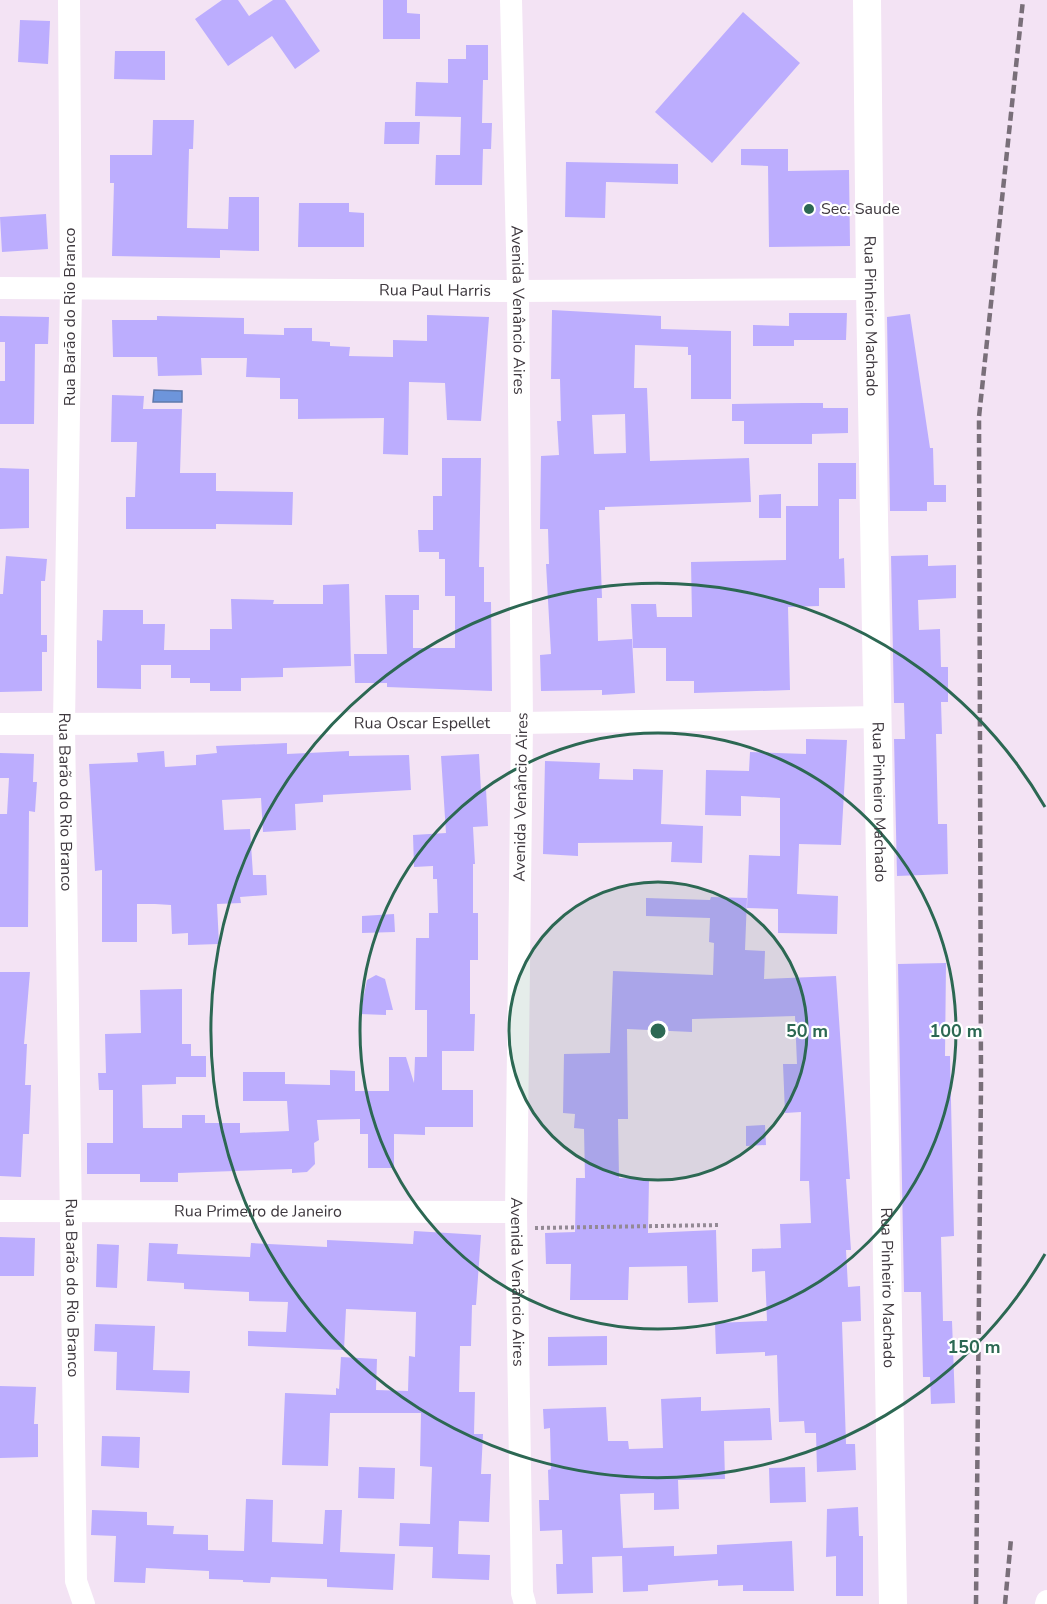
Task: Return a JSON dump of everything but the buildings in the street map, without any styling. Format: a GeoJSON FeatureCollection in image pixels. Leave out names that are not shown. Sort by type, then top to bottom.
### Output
{"type":"FeatureCollection","features":[{"type":"Feature","properties":{"kind":"main road","name":"Rua Pinheiro Machado"},"geometry":{"type":"LineString","coordinates":[[867,0],[893,1604]]}},
{"type":"Feature","properties":{"kind":"street","name":"Rua Barão do Rio Branco"},"geometry":{"type":"LineString","coordinates":[[69,0],[71,288],[64,723],[75,1581],[83,1604]]}},
{"type":"Feature","properties":{"kind":"street","name":"Avenida Venâncio Aires"},"geometry":{"type":"LineString","coordinates":[[511,0],[519,291],[522,723],[516,1220],[522,1600]]}},
{"type":"Feature","properties":{"kind":"street","name":"Rua Paul Harris"},"geometry":{"type":"LineString","coordinates":[[0,288],[519,291],[870,289]]}},
{"type":"Feature","properties":{"kind":"street","name":"Rua Oscar Espellet"},"geometry":{"type":"LineString","coordinates":[[0,724],[522,723],[879,717]]}},
{"type":"Feature","properties":{"kind":"street","name":"Rua Primeiro de Janeiro"},"geometry":{"type":"LineString","coordinates":[[0,1211],[516,1220]]}},
{"type":"Feature","properties":{"kind":"path"},"geometry":{"type":"LineString","coordinates":[[516,1220],[720,1225]]}},
{"type":"Feature","properties":{"kind":"water"},"geometry":{"type":"Polygon","coordinates":[[[154,390],[182,391],[182,402],[153,402],[154,390]]]}},
{"type":"Feature","properties":{"kind":"railway"},"geometry":{"type":"LineString","coordinates":[[976,1604],[981,1085],[979,417],[1023,0]]}},
{"type":"Feature","properties":{"kind":"railway"},"geometry":{"type":"LineString","coordinates":[[1005,1604],[1011,1539]]}},
{"type":"Feature","properties":{"kind":"place","name":"Sec. Saude"},"geometry":{"type":"Point","coordinates":[809,209]}}]}
